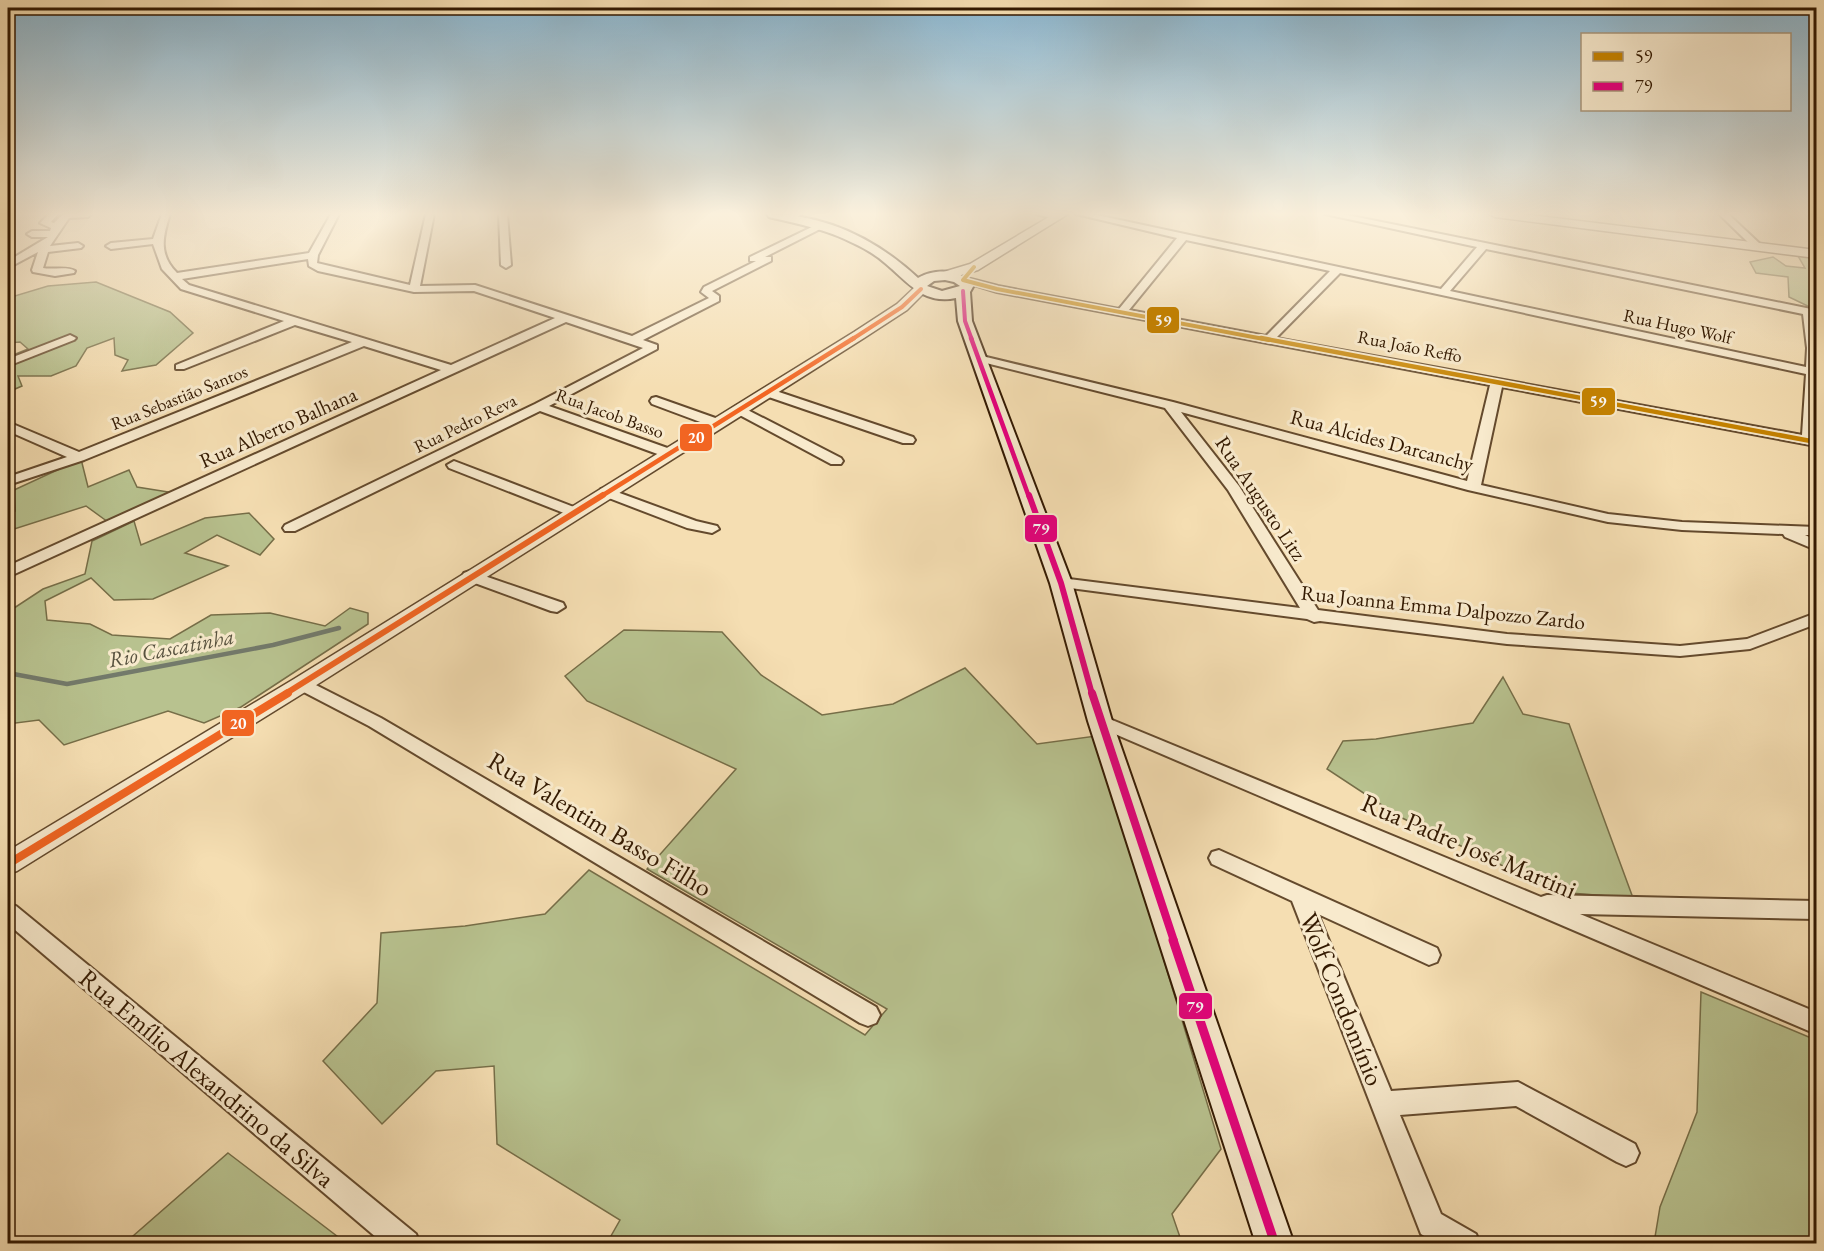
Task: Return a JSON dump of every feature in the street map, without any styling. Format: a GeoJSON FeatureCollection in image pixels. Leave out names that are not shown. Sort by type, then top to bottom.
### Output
{"type":"FeatureCollection","features":[{"type":"Feature","properties":{"kind":"main road"},"geometry":{"type":"LineString","coordinates":[[905,272],[965,321]]}},
{"type":"Feature","properties":{"kind":"main road"},"geometry":{"type":"LineString","coordinates":[[932,272],[964,286]]}},
{"type":"Feature","properties":{"kind":"main road"},"geometry":{"type":"LineString","coordinates":[[926,291],[922,281],[943,276]]}},
{"type":"Feature","properties":{"kind":"main road"},"geometry":{"type":"LineString","coordinates":[[926,291],[950,295],[964,286]]}},
{"type":"Feature","properties":{"kind":"main road"},"geometry":{"type":"LineString","coordinates":[[964,286],[965,321],[1061,583],[1100,721],[1275,1244]]}},
{"type":"Feature","properties":{"kind":"street"},"geometry":{"type":"LineString","coordinates":[[170,272],[185,287],[454,370]]}},
{"type":"Feature","properties":{"kind":"street"},"geometry":{"type":"LineString","coordinates":[[173,277],[202,272]]}},
{"type":"Feature","properties":{"kind":"street"},"geometry":{"type":"LineString","coordinates":[[338,272],[414,289],[475,288],[634,340],[715,299],[714,296],[700,290]]}},
{"type":"Feature","properties":{"kind":"street"},"geometry":{"type":"LineString","coordinates":[[414,289],[418,272]]}},
{"type":"Feature","properties":{"kind":"street"},"geometry":{"type":"LineString","coordinates":[[700,290],[733,272]]}},
{"type":"Feature","properties":{"kind":"street"},"geometry":{"type":"LineString","coordinates":[[700,290],[739,272]]}},
{"type":"Feature","properties":{"kind":"street"},"geometry":{"type":"LineString","coordinates":[[943,276],[955,272]]}},
{"type":"Feature","properties":{"kind":"street"},"geometry":{"type":"LineString","coordinates":[[964,286],[971,272]]}},
{"type":"Feature","properties":{"kind":"street"},"geometry":{"type":"LineString","coordinates":[[1123,311],[1154,272]]}},
{"type":"Feature","properties":{"kind":"street"},"geometry":{"type":"LineString","coordinates":[[1270,338],[1334,272]]}},
{"type":"Feature","properties":{"kind":"street","name":"Rua Hugo Wolf"},"geometry":{"type":"LineString","coordinates":[[1348,272],[1811,372]]}},
{"type":"Feature","properties":{"kind":"street"},"geometry":{"type":"LineString","coordinates":[[1444,292],[1461,272]]}},
{"type":"Feature","properties":{"kind":"street"},"geometry":{"type":"LineString","coordinates":[[1615,272],[1812,312],[1815,348],[1811,372],[1812,441]]}},
{"type":"Feature","properties":{"kind":"street","name":"Rua João Reffo"},"geometry":{"type":"LineString","coordinates":[[964,286],[997,289],[1123,311],[1812,441]]}},
{"type":"Feature","properties":{"kind":"street"},"geometry":{"type":"LineString","coordinates":[[8,864],[302,684],[470,576],[926,291]]}},
{"type":"Feature","properties":{"kind":"street","name":"Rua Alberto Balhana"},"geometry":{"type":"LineString","coordinates":[[8,572],[565,318]]}},
{"type":"Feature","properties":{"kind":"street"},"geometry":{"type":"LineString","coordinates":[[180,367],[297,320]]}},
{"type":"Feature","properties":{"kind":"street"},"geometry":{"type":"LineString","coordinates":[[8,363],[70,338]]}},
{"type":"Feature","properties":{"kind":"street","name":"Rua Pedro Reva"},"geometry":{"type":"LineString","coordinates":[[290,528],[539,407],[653,346],[634,340]]}},
{"type":"Feature","properties":{"kind":"street","name":"Rua Sebastião Santos"},"geometry":{"type":"LineString","coordinates":[[8,481],[79,457],[363,342]]}},
{"type":"Feature","properties":{"kind":"street","name":"Rua Alcides Darcanchy"},"geometry":{"type":"LineString","coordinates":[[978,358],[1169,405],[1473,487],[1636,522],[1736,530],[1816,531]]}},
{"type":"Feature","properties":{"kind":"street"},"geometry":{"type":"LineString","coordinates":[[1473,487],[1497,381]]}},
{"type":"Feature","properties":{"kind":"street"},"geometry":{"type":"LineString","coordinates":[[767,392],[908,440]]}},
{"type":"Feature","properties":{"kind":"street"},"geometry":{"type":"LineString","coordinates":[[656,400],[716,423]]}},
{"type":"Feature","properties":{"kind":"street","name":"Rua Augusto Litz"},"geometry":{"type":"LineString","coordinates":[[1169,405],[1234,489],[1314,617]]}},
{"type":"Feature","properties":{"kind":"street","name":"Rua Jacob Basso"},"geometry":{"type":"LineString","coordinates":[[539,407],[668,453]]}},
{"type":"Feature","properties":{"kind":"street"},"geometry":{"type":"LineString","coordinates":[[738,410],[836,461]]}},
{"type":"Feature","properties":{"kind":"street"},"geometry":{"type":"LineString","coordinates":[[8,426],[79,457]]}},
{"type":"Feature","properties":{"kind":"street"},"geometry":{"type":"LineString","coordinates":[[454,465],[574,512]]}},
{"type":"Feature","properties":{"kind":"street"},"geometry":{"type":"LineString","coordinates":[[606,492],[692,525],[712,528]]}},
{"type":"Feature","properties":{"kind":"street","name":"Rua Alcides Darcanchy"},"geometry":{"type":"LineString","coordinates":[[1780,530],[1816,545]]}},
{"type":"Feature","properties":{"kind":"street"},"geometry":{"type":"LineString","coordinates":[[470,576],[556,607]]}},
{"type":"Feature","properties":{"kind":"street","name":"Rua Joanna Emma Dalpozzo Zardo"},"geometry":{"type":"LineString","coordinates":[[1061,583],[1314,617],[1507,639],[1680,651],[1750,644],[1816,618]]}},
{"type":"Feature","properties":{"kind":"street","name":"Rua Valentim Basso Filho"},"geometry":{"type":"LineString","coordinates":[[302,684],[385,728],[868,1015]]}},
{"type":"Feature","properties":{"kind":"street","name":"Rua Padre José Martini"},"geometry":{"type":"LineString","coordinates":[[1100,721],[1816,1023]]}},
{"type":"Feature","properties":{"kind":"street","name":"Wolf Condomínio"},"geometry":{"type":"LineString","coordinates":[[1219,858],[1429,955]]}},
{"type":"Feature","properties":{"kind":"street","name":"Wolf Condomínio"},"geometry":{"type":"LineString","coordinates":[[1300,895],[1431,1224],[1466,1244]]}},
{"type":"Feature","properties":{"kind":"street"},"geometry":{"type":"LineString","coordinates":[[1537,904],[1816,910]]}},
{"type":"Feature","properties":{"kind":"street","name":"Rua Emílio Alexandrino da Silva"},"geometry":{"type":"LineString","coordinates":[[8,912],[406,1244]]}},
{"type":"Feature","properties":{"kind":"street","name":"Wolf Condomínio"},"geometry":{"type":"LineString","coordinates":[[1383,1104],[1518,1094],[1626,1153]]}},
{"type":"Feature","properties":{"kind":"green space"},"geometry":{"type":"Polygon","coordinates":[[[1816,272],[1816,310],[1789,297],[1788,277],[1756,273],[1816,272]]]}},
{"type":"Feature","properties":{"kind":"green space"},"geometry":{"type":"Polygon","coordinates":[[[96,282],[170,312],[193,333],[156,365],[122,371],[128,360],[115,355],[114,338],[87,348],[76,366],[51,376],[18,376],[22,386],[8,392],[8,357],[28,349],[20,342],[8,343],[8,298],[48,286],[96,282]]]}},
{"type":"Feature","properties":{"kind":"green space"},"geometry":{"type":"Polygon","coordinates":[[[81,459],[88,487],[129,470],[137,487],[181,494],[108,522],[86,506],[8,531],[8,515],[15,511],[14,490],[81,459]]]}},
{"type":"Feature","properties":{"kind":"green space"},"geometry":{"type":"Polygon","coordinates":[[[249,513],[274,539],[260,555],[217,535],[185,553],[228,566],[153,599],[114,600],[91,578],[45,601],[47,620],[90,624],[112,635],[170,639],[211,615],[270,613],[325,626],[350,608],[368,613],[368,624],[241,707],[204,723],[168,711],[64,745],[39,720],[8,724],[8,612],[43,589],[85,574],[92,541],[134,521],[141,545],[205,518],[249,513]]]}},
{"type":"Feature","properties":{"kind":"green space"},"geometry":{"type":"Polygon","coordinates":[[[624,630],[722,632],[761,675],[822,715],[893,704],[965,668],[1037,744],[1096,736],[1221,1149],[1172,1214],[1182,1243],[607,1243],[620,1220],[497,1144],[494,1066],[436,1071],[382,1124],[323,1061],[377,1003],[381,933],[465,926],[545,914],[589,870],[865,1035],[887,1009],[647,869],[736,769],[587,701],[565,676],[624,630]]]}},
{"type":"Feature","properties":{"kind":"green space"},"geometry":{"type":"Polygon","coordinates":[[[1503,677],[1523,714],[1569,724],[1633,898],[1558,892],[1400,817],[1327,769],[1343,741],[1376,739],[1473,723],[1503,677]]]}},
{"type":"Feature","properties":{"kind":"green space"},"geometry":{"type":"Polygon","coordinates":[[[1701,992],[1816,1040],[1816,1243],[1654,1243],[1660,1207],[1697,1112],[1701,992]]]}},
{"type":"Feature","properties":{"kind":"green space"},"geometry":{"type":"Polygon","coordinates":[[[228,1153],[346,1243],[125,1243],[228,1153]]]}},
{"type":"Feature","properties":{"kind":"waterway","name":"Rio Cascatinha"},"geometry":{"type":"LineString","coordinates":[[8,673],[67,684],[273,645],[339,628]]}},
{"type":"Feature","properties":{"kind":"transit line","name":"59"},"geometry":{"type":"LineString","coordinates":[[969,272],[963,280],[997,289],[1816,442]]}},
{"type":"Feature","properties":{"kind":"transit line","name":"20"},"geometry":{"type":"LineString","coordinates":[[8,864],[302,684],[859,335],[902,307],[921,289]]}},
{"type":"Feature","properties":{"kind":"transit line","name":"79"},"geometry":{"type":"LineString","coordinates":[[963,291],[965,321],[1061,583],[1100,721],[1275,1244]]}}]}
